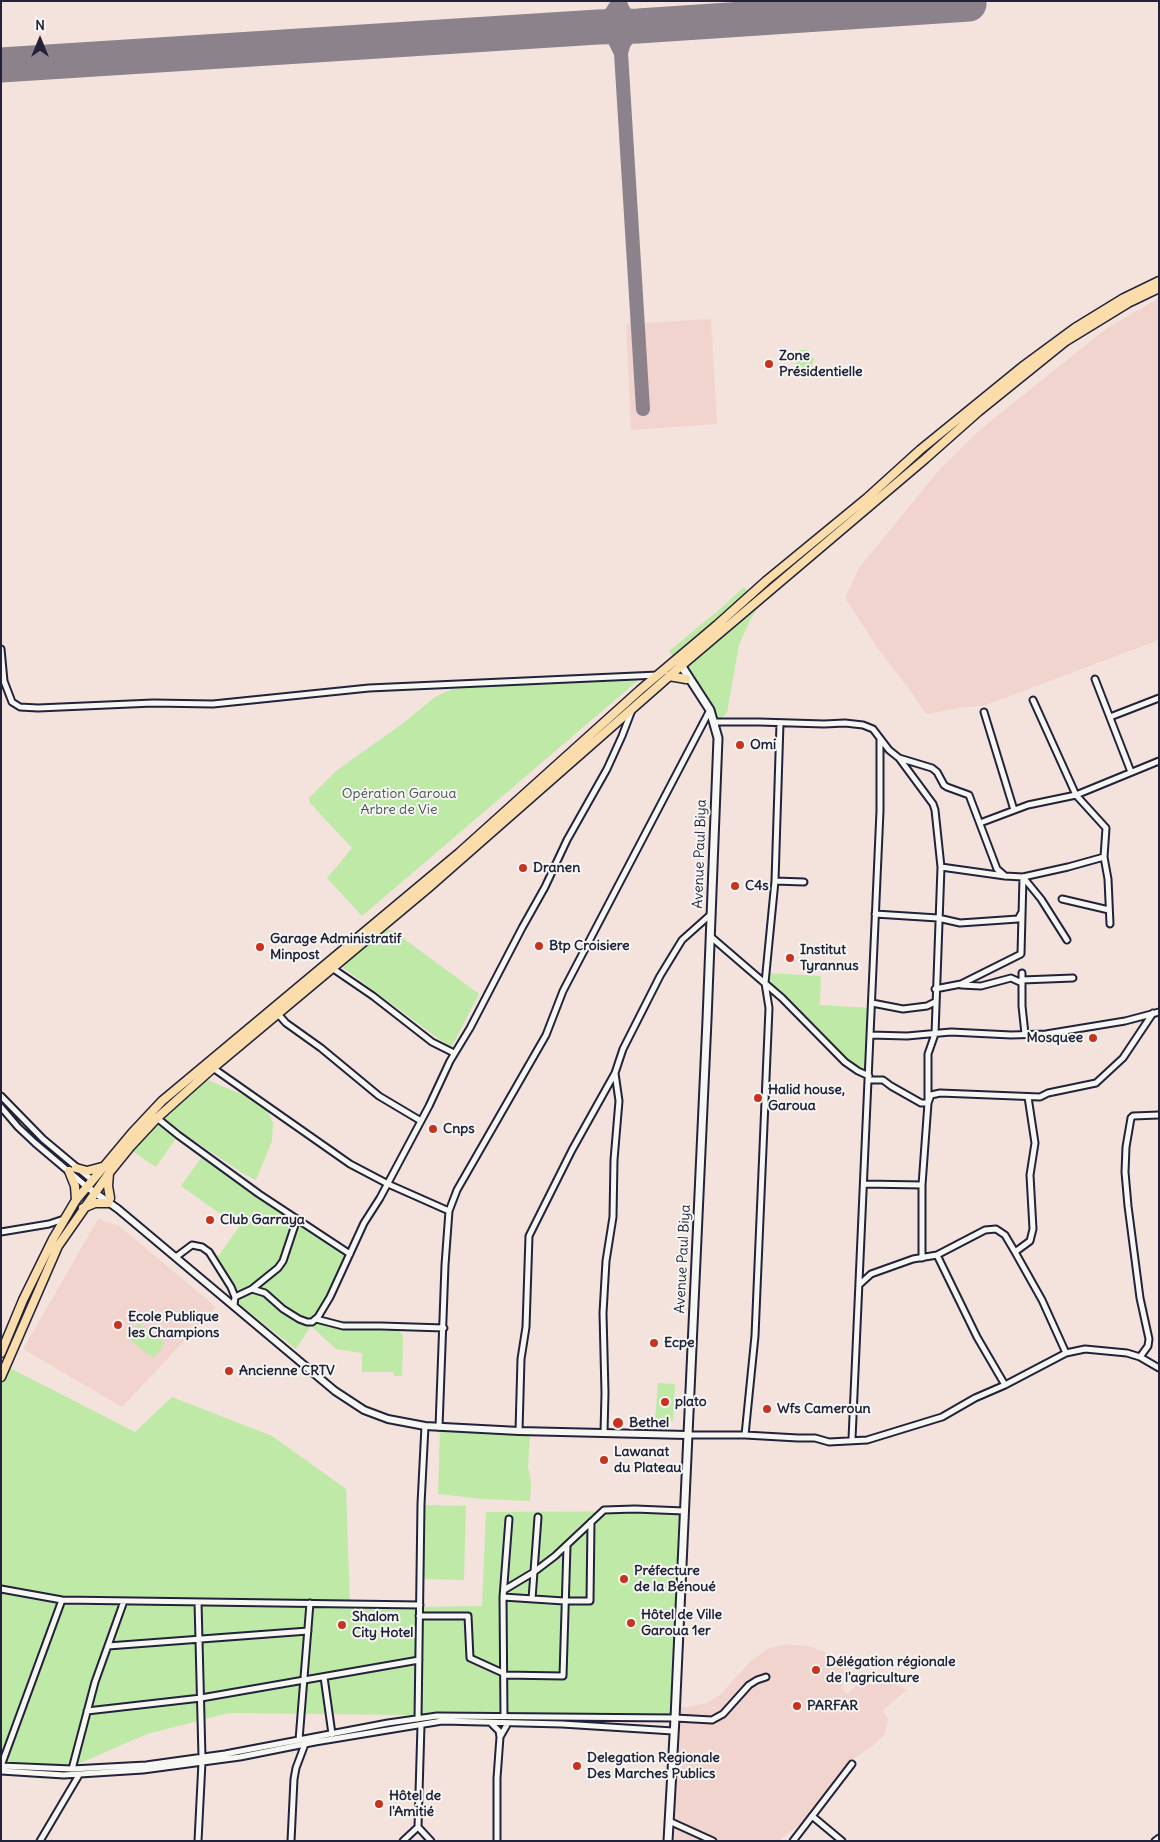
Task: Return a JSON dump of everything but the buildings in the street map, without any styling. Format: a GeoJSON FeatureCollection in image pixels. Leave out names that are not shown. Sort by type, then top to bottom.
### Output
{"type":"FeatureCollection","features":[{"type":"Feature","properties":{"kind":"main road"},"geometry":{"type":"LineString","coordinates":[[1,1377],[58,1246],[109,1173],[157,1118],[213,1068],[486,839],[669,676],[677,664],[766,581],[867,498],[920,450],[1022,367],[1075,328],[1124,298],[1159,281]]}},
{"type":"Feature","properties":{"kind":"main road"},"geometry":{"type":"LineString","coordinates":[[1,1353],[23,1300],[53,1239],[76,1200],[132,1132],[173,1091],[459,853],[658,674],[677,664],[925,459],[978,412],[1066,341],[1128,303],[1159,288]]}},
{"type":"Feature","properties":{"kind":"main road","name":"Avenue Paul Biya"},"geometry":{"type":"LineString","coordinates":[[677,664],[686,679],[693,684]]}},
{"type":"Feature","properties":{"kind":"main road","name":"Avenue Paul Biya"},"geometry":{"type":"LineString","coordinates":[[668,1841],[718,738],[710,710],[677,664]]}},
{"type":"Feature","properties":{"kind":"main road"},"geometry":{"type":"LineString","coordinates":[[669,676],[686,679]]}},
{"type":"Feature","properties":{"kind":"main road"},"geometry":{"type":"LineString","coordinates":[[76,1200],[73,1170],[91,1170],[104,1166]]}},
{"type":"Feature","properties":{"kind":"main road"},"geometry":{"type":"LineString","coordinates":[[84,1208],[109,1200],[109,1173]]}},
{"type":"Feature","properties":{"kind":"street"},"geometry":{"type":"LineString","coordinates":[[1,649],[4,681],[12,702],[20,707],[38,708],[153,703],[213,704],[369,688],[658,674]]}},
{"type":"Feature","properties":{"kind":"street"},"geometry":{"type":"LineString","coordinates":[[1095,679],[1131,772]]}},
{"type":"Feature","properties":{"kind":"street"},"geometry":{"type":"LineString","coordinates":[[1110,717],[1159,698]]}},
{"type":"Feature","properties":{"kind":"street"},"geometry":{"type":"LineString","coordinates":[[1033,700],[1076,795],[1106,828],[1104,857],[1108,879],[1110,924]]}},
{"type":"Feature","properties":{"kind":"street"},"geometry":{"type":"LineString","coordinates":[[316,1319],[328,1301],[364,1223],[388,1184],[454,1053],[470,1028],[545,887],[567,840],[607,769],[633,708]]}},
{"type":"Feature","properties":{"kind":"street"},"geometry":{"type":"LineString","coordinates":[[439,1427],[449,1211],[457,1190],[546,1035],[563,991],[710,710]]}},
{"type":"Feature","properties":{"kind":"street"},"geometry":{"type":"LineString","coordinates":[[984,712],[1014,810]]}},
{"type":"Feature","properties":{"kind":"street"},"geometry":{"type":"LineString","coordinates":[[714,722],[845,723],[863,725],[873,729],[878,733],[880,740],[880,811],[852,1439]]}},
{"type":"Feature","properties":{"kind":"street"},"geometry":{"type":"LineString","coordinates":[[745,1435],[755,1336],[769,1008],[765,983],[775,881],[780,723]]}},
{"type":"Feature","properties":{"kind":"street"},"geometry":{"type":"LineString","coordinates":[[880,740],[899,758],[933,804],[941,867],[935,989],[935,1034],[928,1054],[928,1103],[922,1185],[922,1258]]}},
{"type":"Feature","properties":{"kind":"street"},"geometry":{"type":"LineString","coordinates":[[899,758],[932,768],[937,772],[944,785],[967,793],[997,869],[1005,876]]}},
{"type":"Feature","properties":{"kind":"street"},"geometry":{"type":"LineString","coordinates":[[980,822],[1014,810],[1076,795],[1159,761]]}},
{"type":"Feature","properties":{"kind":"street"},"geometry":{"type":"LineString","coordinates":[[941,867],[1023,877],[1068,868],[1104,857]]}},
{"type":"Feature","properties":{"kind":"street"},"geometry":{"type":"LineString","coordinates":[[935,989],[960,984],[1021,954],[1023,877]]}},
{"type":"Feature","properties":{"kind":"street"},"geometry":{"type":"LineString","coordinates":[[1023,877],[1041,899],[1067,940]]}},
{"type":"Feature","properties":{"kind":"street"},"geometry":{"type":"LineString","coordinates":[[775,881],[804,882]]}},
{"type":"Feature","properties":{"kind":"street"},"geometry":{"type":"LineString","coordinates":[[1062,899],[1109,910]]}},
{"type":"Feature","properties":{"kind":"street"},"geometry":{"type":"LineString","coordinates":[[875,914],[938,918],[960,923],[1018,919],[1023,909]]}},
{"type":"Feature","properties":{"kind":"street"},"geometry":{"type":"LineString","coordinates":[[519,1431],[521,1359],[526,1327],[529,1236],[572,1150],[615,1074],[626,1042],[668,961],[682,940],[710,915]]}},
{"type":"Feature","properties":{"kind":"street"},"geometry":{"type":"LineString","coordinates":[[710,936],[765,983],[845,1062],[868,1078],[883,1080],[914,1100],[928,1103]]}},
{"type":"Feature","properties":{"kind":"street"},"geometry":{"type":"LineString","coordinates":[[332,968],[373,996],[432,1042],[454,1053]]}},
{"type":"Feature","properties":{"kind":"street"},"geometry":{"type":"LineString","coordinates":[[1022,973],[1022,1006],[1025,1034]]}},
{"type":"Feature","properties":{"kind":"street"},"geometry":{"type":"LineString","coordinates":[[960,984],[975,987],[1011,978],[1022,982],[1073,978]]}},
{"type":"Feature","properties":{"kind":"street"},"geometry":{"type":"LineString","coordinates":[[872,1003],[903,1009],[927,1006],[935,1002]]}},
{"type":"Feature","properties":{"kind":"street"},"geometry":{"type":"LineString","coordinates":[[870,1035],[907,1036],[951,1032],[973,1035],[1046,1034],[1125,1021],[1156,1012]]}},
{"type":"Feature","properties":{"kind":"street"},"geometry":{"type":"LineString","coordinates":[[928,1103],[930,1095],[940,1093],[1040,1097],[1048,1093],[1096,1083],[1123,1058],[1156,1012]]}},
{"type":"Feature","properties":{"kind":"street"},"geometry":{"type":"LineString","coordinates":[[278,1014],[286,1023],[308,1037],[379,1096],[421,1121]]}},
{"type":"Feature","properties":{"kind":"street"},"geometry":{"type":"LineString","coordinates":[[213,1068],[350,1164],[388,1184],[449,1211]]}},
{"type":"Feature","properties":{"kind":"street"},"geometry":{"type":"LineString","coordinates":[[604,1434],[603,1313],[606,1261],[613,1217],[614,1160],[619,1101],[615,1074]]}},
{"type":"Feature","properties":{"kind":"street"},"geometry":{"type":"LineString","coordinates":[[1,1096],[73,1170],[87,1187],[96,1190],[109,1200],[176,1257],[234,1301],[335,1391],[364,1410],[388,1419],[425,1426],[519,1431],[745,1435],[815,1438],[828,1442],[852,1439],[867,1440],[942,1417],[975,1398],[1005,1385],[1066,1352],[1085,1349],[1127,1353],[1140,1357],[1159,1368]]}},
{"type":"Feature","properties":{"kind":"street"},"geometry":{"type":"LineString","coordinates":[[1015,1252],[1030,1241],[1033,1229],[1030,1175],[1035,1143],[1028,1097]]}},
{"type":"Feature","properties":{"kind":"street"},"geometry":{"type":"LineString","coordinates":[[1,1107],[18,1127],[73,1170],[92,1180],[96,1190]]}},
{"type":"Feature","properties":{"kind":"street"},"geometry":{"type":"LineString","coordinates":[[1140,1357],[1148,1346],[1149,1339],[1140,1298],[1128,1206],[1125,1172],[1126,1147],[1131,1118],[1133,1116],[1159,1115]]}},
{"type":"Feature","properties":{"kind":"street"},"geometry":{"type":"LineString","coordinates":[[157,1118],[244,1183],[350,1254]]}},
{"type":"Feature","properties":{"kind":"street"},"geometry":{"type":"LineString","coordinates":[[864,1184],[922,1185]]}},
{"type":"Feature","properties":{"kind":"street"},"geometry":{"type":"LineString","coordinates":[[1,1232],[48,1224],[66,1218]]}},
{"type":"Feature","properties":{"kind":"street"},"geometry":{"type":"LineString","coordinates":[[234,1301],[278,1268],[283,1261],[297,1219]]}},
{"type":"Feature","properties":{"kind":"street"},"geometry":{"type":"LineString","coordinates":[[859,1285],[871,1274],[895,1265],[937,1255],[985,1230],[996,1229],[1005,1235],[1015,1252],[1042,1300],[1066,1352]]}},
{"type":"Feature","properties":{"kind":"street"},"geometry":{"type":"LineString","coordinates":[[176,1257],[192,1245],[202,1247],[209,1252],[224,1276],[234,1301]]}},
{"type":"Feature","properties":{"kind":"street"},"geometry":{"type":"LineString","coordinates":[[937,1255],[977,1337],[1005,1385]]}},
{"type":"Feature","properties":{"kind":"street"},"geometry":{"type":"LineString","coordinates":[[252,1289],[265,1293],[283,1309],[307,1322],[316,1319],[343,1326],[444,1328]]}},
{"type":"Feature","properties":{"kind":"street"},"geometry":{"type":"LineString","coordinates":[[418,1719],[421,1504],[425,1426]]}},
{"type":"Feature","properties":{"kind":"street"},"geometry":{"type":"LineString","coordinates":[[504,1590],[534,1572],[566,1546],[604,1510],[684,1511]]}},
{"type":"Feature","properties":{"kind":"street"},"geometry":{"type":"LineString","coordinates":[[532,1599],[538,1517]]}},
{"type":"Feature","properties":{"kind":"street"},"geometry":{"type":"LineString","coordinates":[[504,1717],[503,1596],[509,1519]]}},
{"type":"Feature","properties":{"kind":"street"},"geometry":{"type":"LineString","coordinates":[[503,1596],[590,1601],[591,1522]]}},
{"type":"Feature","properties":{"kind":"street"},"geometry":{"type":"LineString","coordinates":[[419,1616],[468,1616],[470,1658],[503,1674],[563,1676],[566,1546]]}},
{"type":"Feature","properties":{"kind":"street"},"geometry":{"type":"LineString","coordinates":[[1,1589],[62,1600],[420,1605]]}},
{"type":"Feature","properties":{"kind":"street"},"geometry":{"type":"LineString","coordinates":[[62,1600],[1,1766],[72,1769],[240,1757],[442,1721],[624,1727],[673,1731]]}},
{"type":"Feature","properties":{"kind":"street"},"geometry":{"type":"LineString","coordinates":[[72,1769],[87,1711],[124,1601]]}},
{"type":"Feature","properties":{"kind":"street"},"geometry":{"type":"LineString","coordinates":[[198,1602],[202,1760],[198,1841]]}},
{"type":"Feature","properties":{"kind":"street"},"geometry":{"type":"LineString","coordinates":[[299,1740],[310,1603]]}},
{"type":"Feature","properties":{"kind":"street"},"geometry":{"type":"LineString","coordinates":[[108,1646],[308,1631]]}},
{"type":"Feature","properties":{"kind":"street"},"geometry":{"type":"LineString","coordinates":[[87,1711],[200,1698],[419,1660]]}},
{"type":"Feature","properties":{"kind":"street"},"geometry":{"type":"LineString","coordinates":[[324,1677],[332,1734]]}},
{"type":"Feature","properties":{"kind":"street"},"geometry":{"type":"LineString","coordinates":[[1,1771],[64,1775],[143,1770],[436,1716],[712,1720],[718,1718],[749,1685],[766,1677]]}},
{"type":"Feature","properties":{"kind":"street"},"geometry":{"type":"LineString","coordinates":[[491,1722],[499,1731],[500,1737],[497,1778],[497,1841]]}},
{"type":"Feature","properties":{"kind":"street"},"geometry":{"type":"LineString","coordinates":[[500,1737],[508,1723]]}},
{"type":"Feature","properties":{"kind":"street"},"geometry":{"type":"LineString","coordinates":[[421,1725],[418,1827],[431,1841]]}},
{"type":"Feature","properties":{"kind":"street"},"geometry":{"type":"LineString","coordinates":[[291,1841],[294,1779],[305,1744]]}},
{"type":"Feature","properties":{"kind":"street"},"geometry":{"type":"LineString","coordinates":[[793,1841],[852,1764]]}},
{"type":"Feature","properties":{"kind":"street"},"geometry":{"type":"LineString","coordinates":[[40,1841],[79,1774]]}},
{"type":"Feature","properties":{"kind":"street"},"geometry":{"type":"LineString","coordinates":[[812,1816],[842,1841]]}},
{"type":"Feature","properties":{"kind":"street"},"geometry":{"type":"LineString","coordinates":[[669,1821],[713,1841]]}},
{"type":"Feature","properties":{"kind":"street"},"geometry":{"type":"LineString","coordinates":[[402,1841],[418,1827]]}},
{"type":"Feature","properties":{"kind":"street"},"geometry":{"type":"LineString","coordinates":[[1155,1841],[1159,1838]]}},
{"type":"Feature","properties":{"kind":"shaded area"},"geometry":{"type":"Polygon","coordinates":[[[1159,298],[1159,640],[986,705],[926,714],[879,650],[845,598],[859,568],[940,469],[982,428],[1107,328],[1159,298]]]}},
{"type":"Feature","properties":{"kind":"shaded area"},"geometry":{"type":"Polygon","coordinates":[[[711,319],[717,424],[631,430],[626,324],[711,319]]]}},
{"type":"Feature","properties":{"kind":"shaded area","name":"Ecole Publique les Champions"},"geometry":{"type":"Polygon","coordinates":[[[98,1219],[119,1226],[216,1307],[122,1407],[23,1349],[98,1219]]]}},
{"type":"Feature","properties":{"kind":"shaded area"},"geometry":{"type":"Polygon","coordinates":[[[786,1644],[812,1647],[841,1659],[851,1671],[845,1678],[842,1688],[847,1694],[873,1671],[907,1690],[883,1710],[888,1719],[885,1734],[871,1747],[853,1759],[839,1773],[804,1821],[778,1841],[668,1841],[676,1707],[707,1703],[720,1695],[750,1662],[767,1649],[786,1644]]]}},
{"type":"Feature","properties":{"kind":"green space"},"geometry":{"type":"Polygon","coordinates":[[[799,350],[808,350],[814,359],[810,371],[801,376],[797,374],[796,366],[796,357],[799,350]]]}},
{"type":"Feature","properties":{"kind":"green space"},"geometry":{"type":"Polygon","coordinates":[[[744,587],[760,605],[750,620],[739,645],[727,713],[721,718],[715,717],[712,705],[703,690],[669,651],[744,587]]]}},
{"type":"Feature","properties":{"kind":"green space","name":"Opération Garoua Arbre de Vie"},"geometry":{"type":"Polygon","coordinates":[[[642,677],[362,916],[327,878],[352,848],[310,803],[309,798],[336,771],[402,724],[435,697],[452,689],[642,677]]]}},
{"type":"Feature","properties":{"kind":"green space"},"geometry":{"type":"Polygon","coordinates":[[[392,930],[479,994],[451,1048],[337,963],[379,931],[392,930]]]}},
{"type":"Feature","properties":{"kind":"green space"},"geometry":{"type":"Polygon","coordinates":[[[767,973],[821,976],[820,1005],[869,1008],[869,1076],[858,1071],[765,983],[767,973]]]}},
{"type":"Feature","properties":{"kind":"green space"},"geometry":{"type":"Polygon","coordinates":[[[203,1078],[248,1097],[267,1110],[273,1123],[272,1141],[256,1180],[162,1119],[203,1078]]]}},
{"type":"Feature","properties":{"kind":"green space"},"geometry":{"type":"Polygon","coordinates":[[[159,1120],[178,1135],[156,1167],[135,1153],[132,1147],[159,1120]]]}},
{"type":"Feature","properties":{"kind":"green space"},"geometry":{"type":"Polygon","coordinates":[[[207,1153],[293,1216],[347,1252],[336,1273],[329,1296],[313,1318],[329,1317],[332,1320],[378,1322],[397,1329],[403,1335],[402,1376],[394,1376],[393,1372],[362,1372],[362,1353],[336,1349],[311,1326],[296,1349],[230,1297],[230,1292],[235,1294],[246,1291],[248,1287],[234,1293],[215,1260],[239,1227],[181,1186],[201,1158],[207,1153]]]}},
{"type":"Feature","properties":{"kind":"green space"},"geometry":{"type":"Polygon","coordinates":[[[138,1323],[165,1343],[154,1358],[127,1338],[138,1323]]]}},
{"type":"Feature","properties":{"kind":"green space"},"geometry":{"type":"Polygon","coordinates":[[[4,1365],[135,1432],[172,1397],[272,1436],[346,1489],[350,1604],[417,1607],[482,1606],[486,1512],[684,1511],[675,1718],[229,1713],[147,1734],[43,1779],[1,1774],[1,1372],[4,1365]]]}},
{"type":"Feature","properties":{"kind":"green space","name":"plato"},"geometry":{"type":"Polygon","coordinates":[[[658,1383],[675,1384],[673,1421],[655,1420],[658,1383]]]}},
{"type":"Feature","properties":{"kind":"green space"},"geometry":{"type":"Polygon","coordinates":[[[440,1430],[530,1434],[528,1468],[531,1481],[530,1501],[483,1499],[438,1494],[440,1430]]]}},
{"type":"Feature","properties":{"kind":"green space"},"geometry":{"type":"Polygon","coordinates":[[[422,1505],[466,1506],[464,1580],[420,1579],[422,1505]]]}},
{"type":"Feature","properties":{"kind":"taxiway"},"geometry":{"type":"LineString","coordinates":[[619,1],[607,20],[598,27],[614,39],[621,53],[643,409]]}},
{"type":"Feature","properties":{"kind":"taxiway"},"geometry":{"type":"LineString","coordinates":[[619,1],[624,12],[638,26],[624,43],[621,53]]}},
{"type":"Feature","properties":{"kind":"taxiway"},"geometry":{"type":"LineString","coordinates":[[913,8],[919,1]]}},
{"type":"Feature","properties":{"kind":"runway"},"geometry":{"type":"LineString","coordinates":[[1,65],[969,4]]}},
{"type":"Feature","properties":{"kind":"place","name":"Zone Présidentielle"},"geometry":{"type":"Point","coordinates":[769,364]}},
{"type":"Feature","properties":{"kind":"place","name":"Omi"},"geometry":{"type":"Point","coordinates":[740,745]}},
{"type":"Feature","properties":{"kind":"place","name":"Dranen"},"geometry":{"type":"Point","coordinates":[523,868]}},
{"type":"Feature","properties":{"kind":"place","name":"C4s"},"geometry":{"type":"Point","coordinates":[735,886]}},
{"type":"Feature","properties":{"kind":"place","name":"Btp Croisiere"},"geometry":{"type":"Point","coordinates":[539,946]}},
{"type":"Feature","properties":{"kind":"place","name":"Garage Administratif Minpost"},"geometry":{"type":"Point","coordinates":[260,947]}},
{"type":"Feature","properties":{"kind":"place","name":"Institut Tyrannus"},"geometry":{"type":"Point","coordinates":[790,958]}},
{"type":"Feature","properties":{"kind":"place","name":"Mosquee"},"geometry":{"type":"Point","coordinates":[1093,1038]}},
{"type":"Feature","properties":{"kind":"place","name":"Halid house, Garoua"},"geometry":{"type":"Point","coordinates":[758,1098]}},
{"type":"Feature","properties":{"kind":"place","name":"Cnps"},"geometry":{"type":"Point","coordinates":[433,1129]}},
{"type":"Feature","properties":{"kind":"place","name":"Club Garraya"},"geometry":{"type":"Point","coordinates":[210,1220]}},
{"type":"Feature","properties":{"kind":"place","name":"Ecole Publique les Champions"},"geometry":{"type":"Point","coordinates":[118,1325]}},
{"type":"Feature","properties":{"kind":"place","name":"Ecpe"},"geometry":{"type":"Point","coordinates":[654,1343]}},
{"type":"Feature","properties":{"kind":"place","name":"Ancienne CRTV"},"geometry":{"type":"Point","coordinates":[229,1371]}},
{"type":"Feature","properties":{"kind":"place","name":"plato"},"geometry":{"type":"Point","coordinates":[665,1402]}},
{"type":"Feature","properties":{"kind":"place","name":"Wfs Cameroun"},"geometry":{"type":"Point","coordinates":[767,1409]}},
{"type":"Feature","properties":{"kind":"place","name":"Bethel"},"geometry":{"type":"Point","coordinates":[618,1423]}},
{"type":"Feature","properties":{"kind":"place","name":"Lawanat du Plateau"},"geometry":{"type":"Point","coordinates":[604,1460]}},
{"type":"Feature","properties":{"kind":"place","name":"Préfecture de la Bénoué"},"geometry":{"type":"Point","coordinates":[624,1579]}},
{"type":"Feature","properties":{"kind":"place","name":"Hôtel de Ville Garoua 1er"},"geometry":{"type":"Point","coordinates":[631,1623]}},
{"type":"Feature","properties":{"kind":"place","name":"Shalom City Hotel"},"geometry":{"type":"Point","coordinates":[342,1625]}},
{"type":"Feature","properties":{"kind":"place","name":"Délégation régionale de l'agriculture"},"geometry":{"type":"Point","coordinates":[816,1670]}},
{"type":"Feature","properties":{"kind":"place","name":"PARFAR"},"geometry":{"type":"Point","coordinates":[797,1706]}},
{"type":"Feature","properties":{"kind":"place","name":"Delegation Regionale Des Marches Publics"},"geometry":{"type":"Point","coordinates":[577,1766]}},
{"type":"Feature","properties":{"kind":"place","name":"Hôtel de l'Amitié"},"geometry":{"type":"Point","coordinates":[379,1804]}}]}
